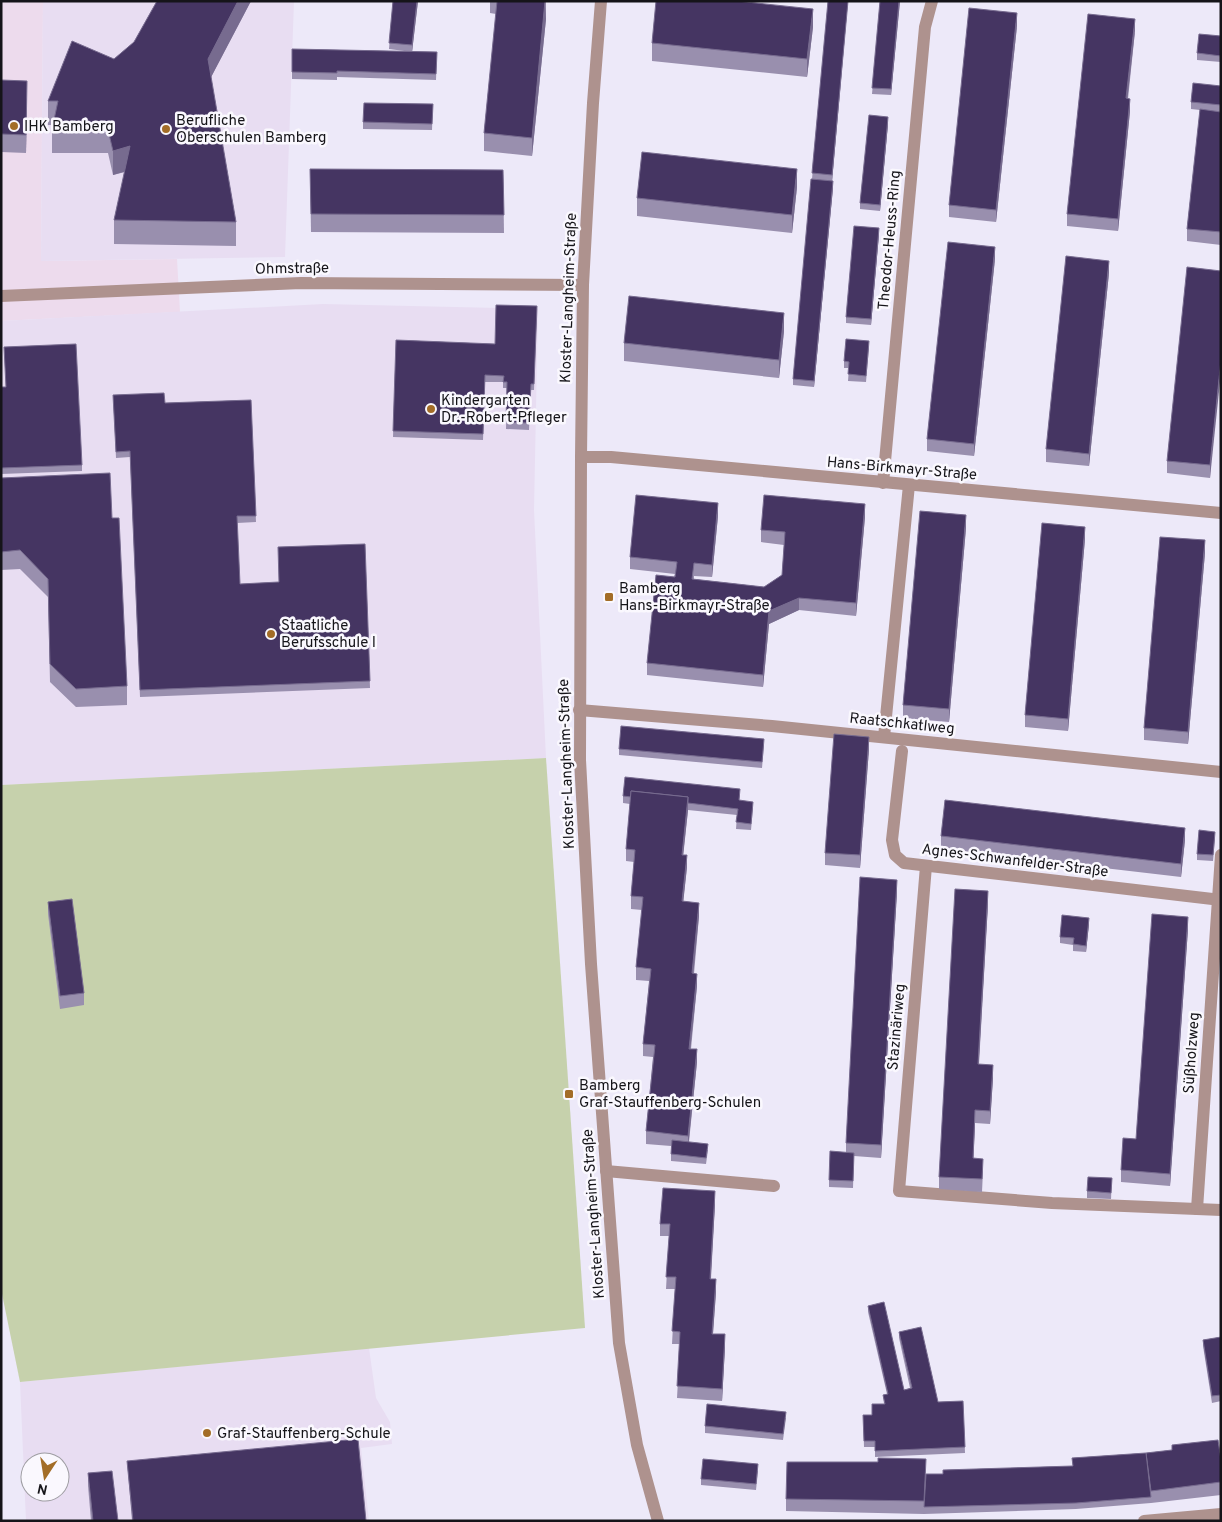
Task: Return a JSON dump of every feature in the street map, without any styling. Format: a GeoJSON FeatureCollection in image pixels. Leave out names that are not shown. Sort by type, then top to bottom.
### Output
{"type":"FeatureCollection","features":[{"type":"Feature","properties":{"kind":"street","name":"Kloster-Langheim-Straße"},"geometry":{"type":"LineString","coordinates":[[601,1],[593,103],[583,286],[580,760],[591,964],[619,1343],[637,1445],[658,1521]]}},
{"type":"Feature","properties":{"kind":"street","name":"Theodor-Heuss-Ring"},"geometry":{"type":"LineString","coordinates":[[883,483],[925,27],[932,1]]}},
{"type":"Feature","properties":{"kind":"street","name":"Ohmstraße"},"geometry":{"type":"LineString","coordinates":[[1,296],[301,283],[583,286]]}},
{"type":"Feature","properties":{"kind":"street","name":"Hans-Birkmayr-Straße"},"geometry":{"type":"LineString","coordinates":[[581,457],[620,458],[1221,513]]}},
{"type":"Feature","properties":{"kind":"street"},"geometry":{"type":"LineString","coordinates":[[884,737],[908,485]]}},
{"type":"Feature","properties":{"kind":"street","name":"Raatschkatlweg"},"geometry":{"type":"LineString","coordinates":[[579,710],[884,737],[903,745],[1221,772]]}},
{"type":"Feature","properties":{"kind":"street","name":"Agnes-Schwanfelder-Straße"},"geometry":{"type":"LineString","coordinates":[[903,745],[892,840],[895,855],[904,862],[1219,900]]}},
{"type":"Feature","properties":{"kind":"street","name":"Süßholzweg"},"geometry":{"type":"LineString","coordinates":[[1197,1209],[1221,855]]}},
{"type":"Feature","properties":{"kind":"street","name":"Stazinäriweg"},"geometry":{"type":"LineString","coordinates":[[926,866],[899,1191],[1052,1203],[1197,1209]]}},
{"type":"Feature","properties":{"kind":"street"},"geometry":{"type":"LineString","coordinates":[[606,1171],[774,1186]]}},
{"type":"Feature","properties":{"kind":"street"},"geometry":{"type":"LineString","coordinates":[[1197,1209],[1221,1210]]}},
{"type":"Feature","properties":{"kind":"street"},"geometry":{"type":"LineString","coordinates":[[1144,1521],[1221,1514]]}},
{"type":"Feature","properties":{"kind":"shaded area"},"geometry":{"type":"Polygon","coordinates":[[[1,1],[43,1],[41,261],[177,259],[180,312],[1,321],[1,1]]]}},
{"type":"Feature","properties":{"kind":"shaded area","name":"Berufliche Oberschulen Bamberg"},"geometry":{"type":"Polygon","coordinates":[[[43,1],[294,1],[285,257],[41,261],[43,1]]]}},
{"type":"Feature","properties":{"kind":"shaded area","name":"Staatliche Berufsschule I"},"geometry":{"type":"Polygon","coordinates":[[[323,304],[538,309],[534,510],[546,758],[1,785],[1,321],[323,304]]]}},
{"type":"Feature","properties":{"kind":"shaded area","name":"Graf-Stauffenberg-Schule"},"geometry":{"type":"Polygon","coordinates":[[[369,1348],[376,1398],[390,1422],[392,1444],[361,1448],[369,1521],[26,1521],[25,1502],[70,1502],[70,1452],[23,1452],[20,1382],[369,1348]]]}},
{"type":"Feature","properties":{"kind":"green space"},"geometry":{"type":"Polygon","coordinates":[[[546,758],[585,1328],[20,1382],[1,1289],[1,785],[546,758]]]}},
{"type":"Feature","properties":{"kind":"building"},"geometry":{"type":"Polygon","coordinates":[[[157,1],[238,1],[208,59],[236,222],[114,220],[130,146],[113,151],[108,130],[52,129],[58,101],[48,101],[72,41],[114,59],[134,42],[157,1]]]}},
{"type":"Feature","properties":{"kind":"building"},"geometry":{"type":"Polygon","coordinates":[[[393,1],[417,1],[412,45],[389,43],[393,1]]]}},
{"type":"Feature","properties":{"kind":"building"},"geometry":{"type":"Polygon","coordinates":[[[497,1],[545,1],[532,138],[484,133],[497,1]]]}},
{"type":"Feature","properties":{"kind":"building"},"geometry":{"type":"Polygon","coordinates":[[[656,1],[737,1],[813,9],[807,59],[652,43],[656,1]]]}},
{"type":"Feature","properties":{"kind":"building"},"geometry":{"type":"Polygon","coordinates":[[[828,1],[848,1],[832,175],[812,173],[828,1]]]}},
{"type":"Feature","properties":{"kind":"building"},"geometry":{"type":"Polygon","coordinates":[[[880,1],[899,1],[891,89],[872,88],[880,1]]]}},
{"type":"Feature","properties":{"kind":"building"},"geometry":{"type":"Polygon","coordinates":[[[969,8],[1017,13],[996,210],[949,205],[969,8]]]}},
{"type":"Feature","properties":{"kind":"building"},"geometry":{"type":"Polygon","coordinates":[[[1088,14],[1135,19],[1126,98],[1130,99],[1118,219],[1067,214],[1088,14]]]}},
{"type":"Feature","properties":{"kind":"building"},"geometry":{"type":"Polygon","coordinates":[[[1199,34],[1221,36],[1221,56],[1197,53],[1199,34]]]}},
{"type":"Feature","properties":{"kind":"building"},"geometry":{"type":"Polygon","coordinates":[[[292,49],[437,52],[436,74],[337,71],[337,73],[292,72],[292,49]]]}},
{"type":"Feature","properties":{"kind":"building","name":"IHK Bamberg"},"geometry":{"type":"Polygon","coordinates":[[[1,80],[27,81],[26,135],[1,134],[1,80]]]}},
{"type":"Feature","properties":{"kind":"building"},"geometry":{"type":"Polygon","coordinates":[[[1193,83],[1221,86],[1221,105],[1191,102],[1193,83]]]}},
{"type":"Feature","properties":{"kind":"building"},"geometry":{"type":"Polygon","coordinates":[[[364,103],[433,104],[432,124],[363,122],[364,103]]]}},
{"type":"Feature","properties":{"kind":"building"},"geometry":{"type":"Polygon","coordinates":[[[1200,109],[1221,112],[1221,232],[1187,229],[1200,109]]]}},
{"type":"Feature","properties":{"kind":"building"},"geometry":{"type":"Polygon","coordinates":[[[869,115],[888,117],[880,205],[860,203],[869,115]]]}},
{"type":"Feature","properties":{"kind":"building"},"geometry":{"type":"Polygon","coordinates":[[[642,152],[797,169],[792,215],[637,198],[642,152]]]}},
{"type":"Feature","properties":{"kind":"building"},"geometry":{"type":"Polygon","coordinates":[[[310,169],[503,170],[504,215],[311,214],[310,169]]]}},
{"type":"Feature","properties":{"kind":"building"},"geometry":{"type":"Polygon","coordinates":[[[811,179],[833,181],[814,381],[793,379],[811,179]]]}},
{"type":"Feature","properties":{"kind":"building"},"geometry":{"type":"Polygon","coordinates":[[[854,226],[879,228],[871,319],[846,317],[854,226]]]}},
{"type":"Feature","properties":{"kind":"building"},"geometry":{"type":"Polygon","coordinates":[[[948,242],[995,247],[974,444],[927,439],[948,242]]]}},
{"type":"Feature","properties":{"kind":"building"},"geometry":{"type":"Polygon","coordinates":[[[1066,256],[1109,261],[1089,454],[1046,449],[1066,256]]]}},
{"type":"Feature","properties":{"kind":"building"},"geometry":{"type":"Polygon","coordinates":[[[1187,267],[1221,271],[1221,360],[1210,465],[1167,461],[1187,267]]]}},
{"type":"Feature","properties":{"kind":"building"},"geometry":{"type":"Polygon","coordinates":[[[629,296],[784,313],[779,360],[624,343],[629,296]]]}},
{"type":"Feature","properties":{"kind":"building"},"geometry":{"type":"Polygon","coordinates":[[[496,305],[537,306],[534,384],[531,384],[529,423],[506,422],[507,382],[503,382],[504,376],[485,375],[483,434],[393,431],[396,340],[495,344],[496,305]]]}},
{"type":"Feature","properties":{"kind":"building"},"geometry":{"type":"Polygon","coordinates":[[[846,339],[869,341],[866,376],[848,374],[849,362],[844,361],[846,339]]]}},
{"type":"Feature","properties":{"kind":"building"},"geometry":{"type":"Polygon","coordinates":[[[76,344],[82,465],[1,468],[1,387],[6,387],[4,347],[76,344]]]}},
{"type":"Feature","properties":{"kind":"building"},"geometry":{"type":"Polygon","coordinates":[[[164,393],[165,403],[251,400],[256,516],[237,516],[240,584],[279,582],[278,547],[365,544],[370,681],[140,690],[130,451],[116,452],[113,395],[164,393]]]}},
{"type":"Feature","properties":{"kind":"building"},"geometry":{"type":"Polygon","coordinates":[[[110,473],[112,518],[119,518],[127,686],[76,689],[50,664],[48,579],[20,550],[1,552],[1,478],[110,473]]]}},
{"type":"Feature","properties":{"kind":"building"},"geometry":{"type":"Polygon","coordinates":[[[636,495],[718,503],[712,565],[694,563],[692,579],[764,587],[782,575],[785,532],[761,530],[764,495],[865,504],[856,603],[799,598],[769,611],[763,675],[647,663],[656,575],[675,577],[677,562],[630,557],[636,495]]]}},
{"type":"Feature","properties":{"kind":"building"},"geometry":{"type":"Polygon","coordinates":[[[920,511],[966,515],[949,709],[903,705],[920,511]]]}},
{"type":"Feature","properties":{"kind":"building"},"geometry":{"type":"Polygon","coordinates":[[[1042,523],[1085,527],[1068,719],[1025,715],[1042,523]]]}},
{"type":"Feature","properties":{"kind":"building"},"geometry":{"type":"Polygon","coordinates":[[[1160,537],[1205,540],[1188,732],[1144,728],[1160,537]]]}},
{"type":"Feature","properties":{"kind":"building"},"geometry":{"type":"Polygon","coordinates":[[[621,726],[764,739],[762,762],[619,749],[621,726]]]}},
{"type":"Feature","properties":{"kind":"building"},"geometry":{"type":"Polygon","coordinates":[[[834,734],[869,737],[860,855],[825,853],[834,734]]]}},
{"type":"Feature","properties":{"kind":"building"},"geometry":{"type":"Polygon","coordinates":[[[625,777],[740,789],[739,800],[753,802],[751,824],[736,822],[738,809],[688,803],[688,797],[631,791],[631,797],[623,796],[625,777]]]}},
{"type":"Feature","properties":{"kind":"building"},"geometry":{"type":"Polygon","coordinates":[[[631,791],[688,797],[682,855],[687,855],[682,901],[699,903],[692,973],[697,974],[689,1049],[697,1049],[688,1136],[646,1131],[655,1045],[643,1044],[651,969],[636,967],[643,897],[631,896],[635,850],[626,849],[631,791]]]}},
{"type":"Feature","properties":{"kind":"building"},"geometry":{"type":"Polygon","coordinates":[[[945,800],[1185,828],[1181,864],[941,836],[945,800]]]}},
{"type":"Feature","properties":{"kind":"building"},"geometry":{"type":"Polygon","coordinates":[[[1199,830],[1215,832],[1213,855],[1197,854],[1199,830]]]}},
{"type":"Feature","properties":{"kind":"building"},"geometry":{"type":"Polygon","coordinates":[[[860,877],[897,880],[881,1145],[846,1143],[860,877]]]}},
{"type":"Feature","properties":{"kind":"building"},"geometry":{"type":"Polygon","coordinates":[[[955,889],[988,891],[978,1064],[993,1065],[990,1111],[975,1110],[973,1158],[983,1159],[982,1179],[939,1177],[955,889]]]}},
{"type":"Feature","properties":{"kind":"building"},"geometry":{"type":"Polygon","coordinates":[[[72,899],[84,993],[60,996],[48,902],[72,899]]]}},
{"type":"Feature","properties":{"kind":"building"},"geometry":{"type":"Polygon","coordinates":[[[1152,914],[1188,917],[1170,1174],[1121,1170],[1123,1138],[1136,1139],[1152,914]]]}},
{"type":"Feature","properties":{"kind":"building"},"geometry":{"type":"Polygon","coordinates":[[[1062,915],[1089,918],[1086,946],[1073,944],[1074,938],[1060,937],[1062,915]]]}},
{"type":"Feature","properties":{"kind":"building"},"geometry":{"type":"Polygon","coordinates":[[[672,1140],[708,1144],[706,1158],[671,1154],[672,1140]]]}},
{"type":"Feature","properties":{"kind":"building"},"geometry":{"type":"Polygon","coordinates":[[[830,1151],[854,1153],[853,1181],[829,1180],[830,1151]]]}},
{"type":"Feature","properties":{"kind":"building"},"geometry":{"type":"Polygon","coordinates":[[[1088,1177],[1112,1178],[1111,1193],[1087,1191],[1088,1177]]]}},
{"type":"Feature","properties":{"kind":"building"},"geometry":{"type":"Polygon","coordinates":[[[663,1188],[715,1191],[710,1279],[716,1279],[712,1334],[725,1334],[722,1389],[677,1386],[680,1332],[672,1331],[676,1277],[666,1277],[670,1224],[660,1224],[663,1188]]]}},
{"type":"Feature","properties":{"kind":"building"},"geometry":{"type":"Polygon","coordinates":[[[884,1302],[904,1390],[912,1388],[899,1332],[921,1327],[938,1402],[963,1401],[965,1447],[875,1451],[875,1441],[864,1441],[863,1415],[872,1415],[872,1404],[885,1404],[883,1395],[888,1394],[868,1306],[884,1302]]]}},
{"type":"Feature","properties":{"kind":"building"},"geometry":{"type":"Polygon","coordinates":[[[1221,1337],[1221,1395],[1212,1396],[1203,1340],[1221,1337]]]}},
{"type":"Feature","properties":{"kind":"building"},"geometry":{"type":"Polygon","coordinates":[[[707,1404],[786,1412],[783,1434],[705,1426],[707,1404]]]}},
{"type":"Feature","properties":{"kind":"building"},"geometry":{"type":"Polygon","coordinates":[[[358,1439],[366,1521],[133,1521],[127,1461],[358,1439]]]}},
{"type":"Feature","properties":{"kind":"building"},"geometry":{"type":"Polygon","coordinates":[[[1218,1440],[1221,1460],[1221,1482],[1151,1491],[1146,1453],[1172,1450],[1172,1445],[1218,1440]]]}},
{"type":"Feature","properties":{"kind":"building"},"geometry":{"type":"Polygon","coordinates":[[[1146,1453],[1151,1497],[1076,1503],[924,1507],[926,1474],[943,1474],[943,1470],[1073,1466],[1072,1458],[1146,1453]]]}},
{"type":"Feature","properties":{"kind":"building"},"geometry":{"type":"Polygon","coordinates":[[[878,1458],[926,1459],[924,1501],[786,1499],[787,1462],[878,1462],[878,1458]]]}},
{"type":"Feature","properties":{"kind":"building"},"geometry":{"type":"Polygon","coordinates":[[[703,1459],[758,1464],[756,1484],[701,1479],[703,1459]]]}},
{"type":"Feature","properties":{"kind":"building"},"geometry":{"type":"Polygon","coordinates":[[[112,1471],[118,1521],[93,1521],[88,1473],[112,1471]]]}},
{"type":"Feature","properties":{"kind":"place","name":"IHK Bamberg"},"geometry":{"type":"Point","coordinates":[14,126]}},
{"type":"Feature","properties":{"kind":"place","name":"Berufliche Oberschulen Bamberg"},"geometry":{"type":"Point","coordinates":[166,129]}},
{"type":"Feature","properties":{"kind":"place","name":"Kindergarten Dr.-Robert-Pfleger"},"geometry":{"type":"Point","coordinates":[431,409]}},
{"type":"Feature","properties":{"kind":"place","name":"Bamberg Hans-Birkmayr-Straße"},"geometry":{"type":"Point","coordinates":[609,597]}},
{"type":"Feature","properties":{"kind":"place","name":"Staatliche Berufsschule I"},"geometry":{"type":"Point","coordinates":[271,634]}},
{"type":"Feature","properties":{"kind":"place","name":"Bamberg Graf-Stauffenberg-Schulen"},"geometry":{"type":"Point","coordinates":[569,1094]}},
{"type":"Feature","properties":{"kind":"place","name":"Graf-Stauffenberg-Schule"},"geometry":{"type":"Point","coordinates":[207,1433]}}]}
